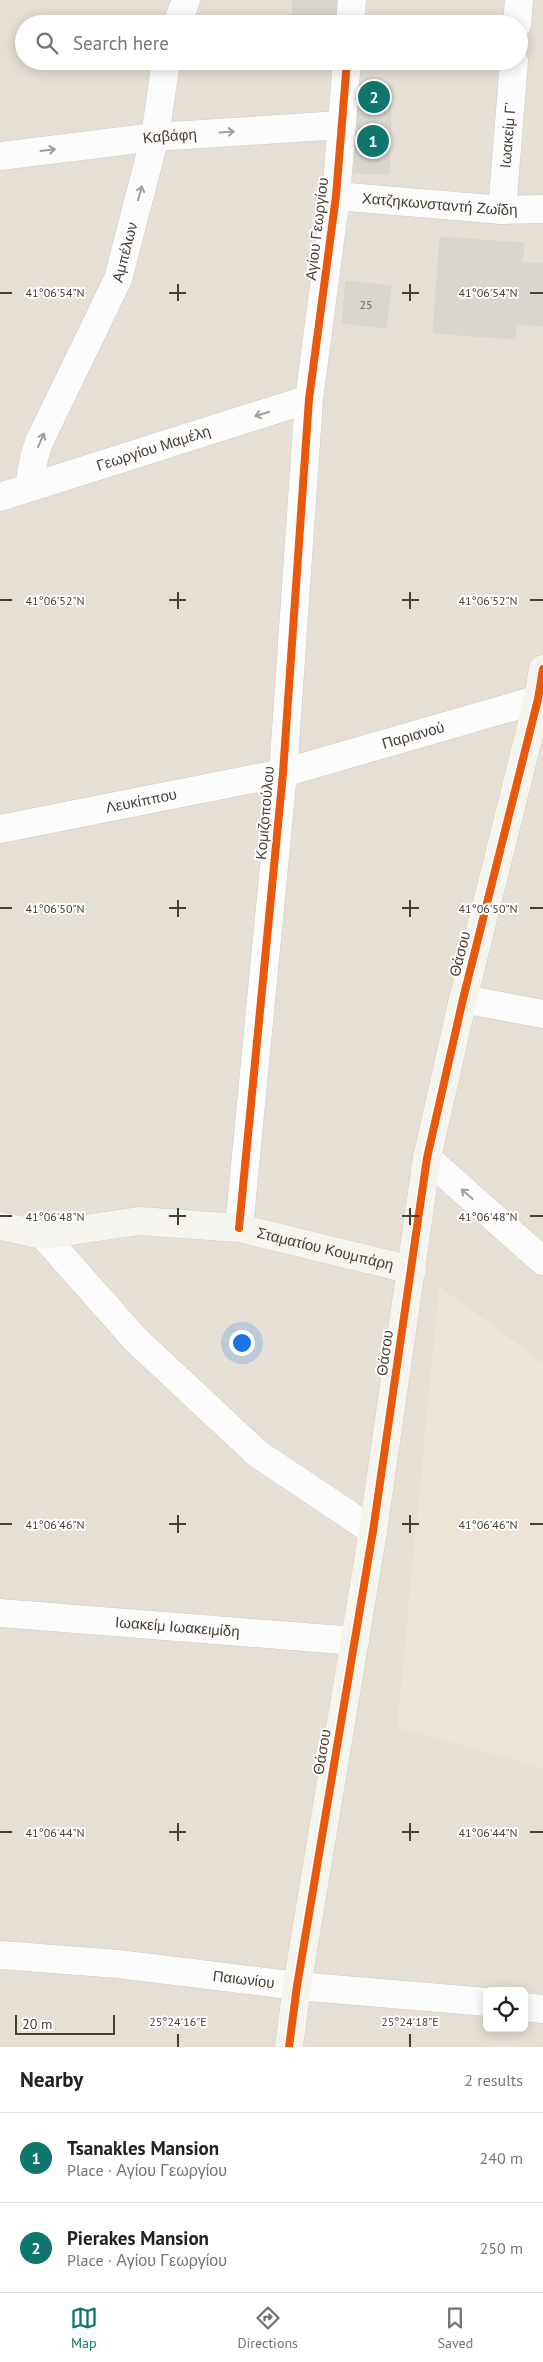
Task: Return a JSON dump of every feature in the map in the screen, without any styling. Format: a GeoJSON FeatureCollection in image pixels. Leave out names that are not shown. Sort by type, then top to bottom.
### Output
{"type":"FeatureCollection","features":[{"type":"Feature","properties":{"kind":"street"},"geometry":{"type":"LineString","coordinates":[[180,15],[186,0]]}},
{"type":"Feature","properties":{"kind":"street"},"geometry":{"type":"LineString","coordinates":[[351,15],[352,0]]}},
{"type":"Feature","properties":{"kind":"street"},"geometry":{"type":"LineString","coordinates":[[518,15],[519,0]]}},
{"type":"Feature","properties":{"kind":"street","name":"Αμπέλων"},"geometry":{"type":"LineString","coordinates":[[29,487],[34,458],[40,442],[118,279],[155,137],[165,70]]}},
{"type":"Feature","properties":{"kind":"street","name":"Αγίου Γεωργίου"},"geometry":{"type":"LineString","coordinates":[[308,399],[336,196],[346,70]]}},
{"type":"Feature","properties":{"kind":"street","name":"Ιωακείμ Γ'"},"geometry":{"type":"LineString","coordinates":[[502,210],[513,70]]}},
{"type":"Feature","properties":{"kind":"street","name":"Καβάφη"},"geometry":{"type":"LineString","coordinates":[[0,156],[155,137],[341,125]]}},
{"type":"Feature","properties":{"kind":"street","name":"Χατζηκωνσταντή Ζωΐδη"},"geometry":{"type":"LineString","coordinates":[[336,196],[502,210],[543,209]]}},
{"type":"Feature","properties":{"kind":"street","name":"Γεωργίου Μαμέλη"},"geometry":{"type":"LineString","coordinates":[[0,497],[308,399]]}},
{"type":"Feature","properties":{"kind":"street","name":"Κομιζοπούλου"},"geometry":{"type":"LineString","coordinates":[[239,1228],[283,772],[308,399]]}},
{"type":"Feature","properties":{"kind":"street","name":"Θάσου"},"geometry":{"type":"LineString","coordinates":[[289,2047],[297,1986],[373,1531],[427,1158],[463,999],[540,699],[543,669]]}},
{"type":"Feature","properties":{"kind":"street","name":"Παριανού"},"geometry":{"type":"LineString","coordinates":[[283,772],[540,699]]}},
{"type":"Feature","properties":{"kind":"street","name":"Λευκίππου"},"geometry":{"type":"LineString","coordinates":[[0,829],[283,772]]}},
{"type":"Feature","properties":{"kind":"street"},"geometry":{"type":"LineString","coordinates":[[463,999],[543,1014]]}},
{"type":"Feature","properties":{"kind":"street"},"geometry":{"type":"LineString","coordinates":[[427,1158],[543,1261]]}},
{"type":"Feature","properties":{"kind":"street","name":"Σταματίου Κουμπάρη"},"geometry":{"type":"LineString","coordinates":[[0,1226],[43,1235],[139,1222],[239,1228],[412,1270]]}},
{"type":"Feature","properties":{"kind":"street"},"geometry":{"type":"LineString","coordinates":[[43,1235],[136,1340],[258,1454],[373,1531]]}},
{"type":"Feature","properties":{"kind":"street","name":"Ιωακείμ Ιωακειμίδη"},"geometry":{"type":"LineString","coordinates":[[0,1614],[355,1640]]}},
{"type":"Feature","properties":{"kind":"street","name":"Παιωνίου"},"geometry":{"type":"LineString","coordinates":[[0,1955],[118,1964],[297,1986],[483,2002]]}},
{"type":"Feature","properties":{"kind":"street"},"geometry":{"type":"LineString","coordinates":[[528,2008],[543,2010]]}},
{"type":"Feature","properties":{"kind":"shaded area"},"geometry":{"type":"Polygon","coordinates":[[[0,0],[543,0],[543,2047],[0,2047],[0,0]]]}},
{"type":"Feature","properties":{"kind":"shaded area"},"geometry":{"type":"Polygon","coordinates":[[[439,1286],[543,1363],[543,1768],[397,1727],[439,1286]]]}},
{"type":"Feature","properties":{"kind":"building"},"geometry":{"type":"Polygon","coordinates":[[[293,0],[337,0],[336,15],[292,15],[293,0]]]}},
{"type":"Feature","properties":{"kind":"building"},"geometry":{"type":"Polygon","coordinates":[[[357,85],[392,86],[391,110],[356,109],[357,85]]]}},
{"type":"Feature","properties":{"kind":"building"},"geometry":{"type":"Polygon","coordinates":[[[356,109],[391,110],[389,174],[354,173],[356,109]]]}},
{"type":"Feature","properties":{"kind":"building"},"geometry":{"type":"Polygon","coordinates":[[[440,237],[524,243],[522,263],[543,264],[543,326],[516,324],[515,339],[433,333],[440,237]]]}},
{"type":"Feature","properties":{"kind":"building"},"geometry":{"type":"Polygon","coordinates":[[[346,281],[391,286],[386,328],[342,323],[346,281]]]}},
{"type":"Feature","properties":{"kind":"cycle path"},"geometry":{"type":"LineString","coordinates":[[239,1228],[283,773],[309,399],[336,196],[346,70]]}},
{"type":"Feature","properties":{"kind":"cycle path"},"geometry":{"type":"LineString","coordinates":[[289,2047],[297,1986],[373,1531],[427,1158],[463,999],[538,699],[543,669]]}},
{"type":"Feature","properties":{"kind":"place","name":"Pierakes Mansion"},"geometry":{"type":"Point","coordinates":[374,97]}},
{"type":"Feature","properties":{"kind":"place","name":"Tsanakles Mansion"},"geometry":{"type":"Point","coordinates":[373,141]}}]}
